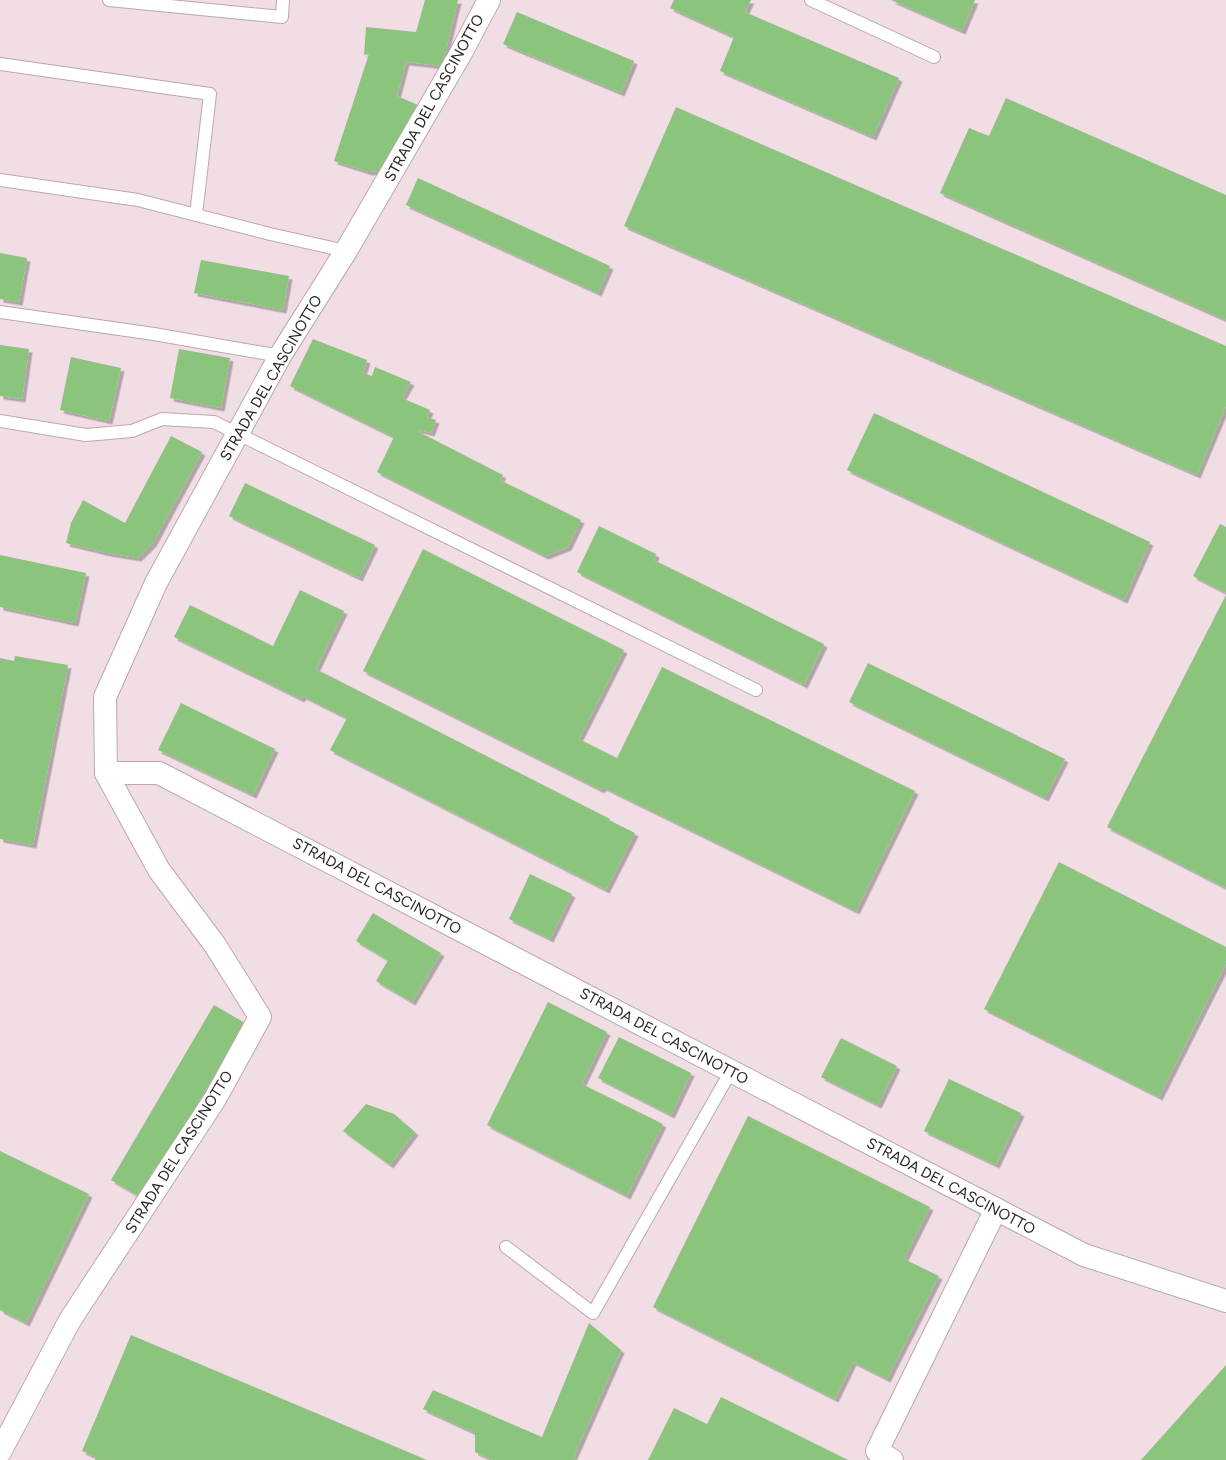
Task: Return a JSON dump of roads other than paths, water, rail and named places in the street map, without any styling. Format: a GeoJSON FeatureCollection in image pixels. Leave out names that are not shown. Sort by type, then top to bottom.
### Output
{"type":"FeatureCollection","features":[{"type":"Feature","properties":{"kind":"street","name":"STRADA DEL CASCINOTTO"},"geometry":{"type":"LineString","coordinates":[[0,1452],[70,1320],[216,1099],[260,1017],[215,946],[159,870],[106,773],[105,697],[156,583],[237,434],[280,356],[346,251],[461,53],[489,0]]}},
{"type":"Feature","properties":{"kind":"street","name":"STRADA DEL CASCINOTTO"},"geometry":{"type":"LineString","coordinates":[[106,773],[159,773],[1084,1255],[1226,1300]]}},
{"type":"Feature","properties":{"kind":"street"},"geometry":{"type":"LineString","coordinates":[[892,1460],[877,1451],[996,1209]]}},
{"type":"Feature","properties":{"kind":"lane"},"geometry":{"type":"LineString","coordinates":[[109,0],[282,17],[284,0]]}},
{"type":"Feature","properties":{"kind":"lane"},"geometry":{"type":"LineString","coordinates":[[811,0],[934,57]]}},
{"type":"Feature","properties":{"kind":"lane"},"geometry":{"type":"LineString","coordinates":[[0,64],[210,94],[196,215]]}},
{"type":"Feature","properties":{"kind":"lane"},"geometry":{"type":"LineString","coordinates":[[0,180],[138,200],[296,241],[346,251]]}},
{"type":"Feature","properties":{"kind":"lane"},"geometry":{"type":"LineString","coordinates":[[0,312],[154,334],[280,356]]}},
{"type":"Feature","properties":{"kind":"lane"},"geometry":{"type":"LineString","coordinates":[[0,421],[86,435],[132,432],[162,419],[214,422],[756,690]]}},
{"type":"Feature","properties":{"kind":"lane"},"geometry":{"type":"LineString","coordinates":[[506,1247],[593,1313],[731,1071]]}}]}
